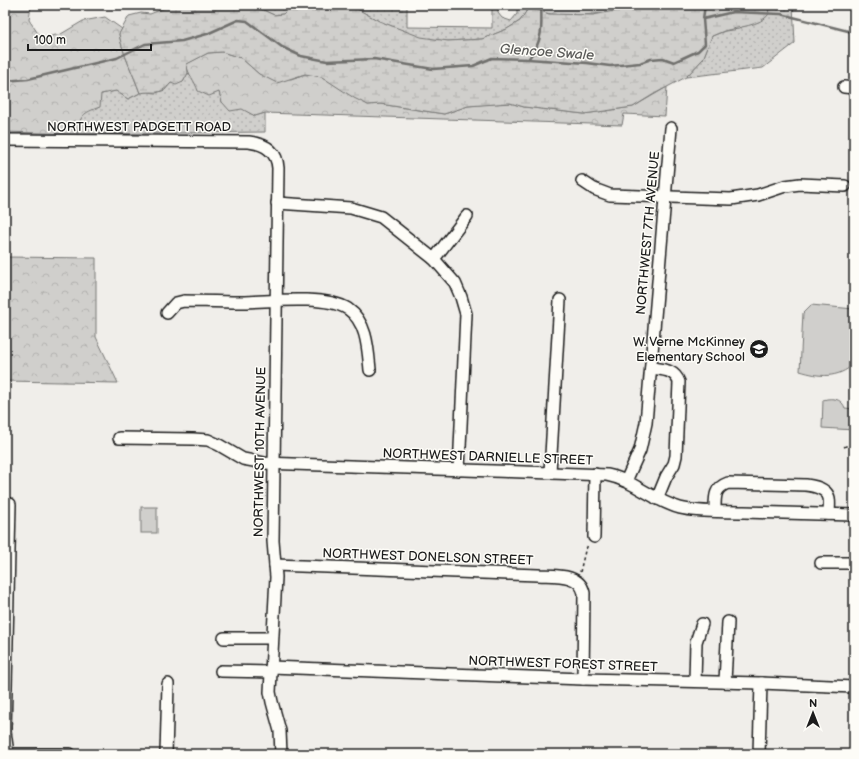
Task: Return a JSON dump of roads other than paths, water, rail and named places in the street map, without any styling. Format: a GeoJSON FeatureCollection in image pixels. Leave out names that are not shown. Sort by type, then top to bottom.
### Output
{"type":"FeatureCollection","features":[{"type":"Feature","properties":{"kind":"street","name":"NORTHWEST 7TH AVENUE"},"geometry":{"type":"LineString","coordinates":[[626,481],[640,450],[645,432],[666,197],[670,128]]}},
{"type":"Feature","properties":{"kind":"street","name":"NORTHWEST PADGETT ROAD"},"geometry":{"type":"LineString","coordinates":[[5,140],[238,141],[256,143],[271,150]]}},
{"type":"Feature","properties":{"kind":"street","name":"NORTHWEST 10TH AVENUE"},"geometry":{"type":"LineString","coordinates":[[271,150],[278,163],[273,541],[275,565],[270,692],[280,731],[281,754]]}},
{"type":"Feature","properties":{"kind":"street"},"geometry":{"type":"LineString","coordinates":[[582,180],[594,189],[610,195],[731,199],[758,195],[785,186],[800,184],[845,186]]}},
{"type":"Feature","properties":{"kind":"street"},"geometry":{"type":"LineString","coordinates":[[277,203],[351,208],[381,218],[434,259],[455,283],[466,314],[459,470]]}},
{"type":"Feature","properties":{"kind":"street"},"geometry":{"type":"LineString","coordinates":[[434,259],[468,216]]}},
{"type":"Feature","properties":{"kind":"street"},"geometry":{"type":"LineString","coordinates":[[167,313],[171,307],[179,302],[243,302],[276,300],[324,301],[335,303],[348,309],[359,321],[365,334],[370,370]]}},
{"type":"Feature","properties":{"kind":"street"},"geometry":{"type":"LineString","coordinates":[[550,472],[560,300]]}},
{"type":"Feature","properties":{"kind":"street"},"geometry":{"type":"LineString","coordinates":[[651,368],[671,372],[677,378],[679,386],[676,456],[674,464],[666,477],[657,499]]}},
{"type":"Feature","properties":{"kind":"street","name":"NORTHWEST DARNIELLE STREET"},"geometry":{"type":"LineString","coordinates":[[119,438],[208,440],[249,461],[274,464],[594,474],[616,477],[626,481],[657,499],[680,508],[715,511],[854,515]]}},
{"type":"Feature","properties":{"kind":"street"},"geometry":{"type":"LineString","coordinates":[[594,474],[594,537]]}},
{"type":"Feature","properties":{"kind":"street"},"geometry":{"type":"LineString","coordinates":[[715,511],[715,498],[717,490],[722,485],[728,483],[806,485],[816,486],[827,494],[829,498],[829,514]]}},
{"type":"Feature","properties":{"kind":"street"},"geometry":{"type":"LineString","coordinates":[[8,754],[5,732],[10,504]]}},
{"type":"Feature","properties":{"kind":"street"},"geometry":{"type":"LineString","coordinates":[[821,563],[854,563]]}},
{"type":"Feature","properties":{"kind":"street","name":"NORTHWEST DONELSON STREET"},"geometry":{"type":"LineString","coordinates":[[275,565],[538,575],[572,578],[582,585],[584,593],[583,679]]}},
{"type":"Feature","properties":{"kind":"street"},"geometry":{"type":"LineString","coordinates":[[725,682],[728,622]]}},
{"type":"Feature","properties":{"kind":"street"},"geometry":{"type":"LineString","coordinates":[[695,681],[696,642],[702,624]]}},
{"type":"Feature","properties":{"kind":"street"},"geometry":{"type":"LineString","coordinates":[[224,638],[272,638]]}},
{"type":"Feature","properties":{"kind":"street","name":"NORTHWEST FOREST STREET"},"geometry":{"type":"LineString","coordinates":[[221,672],[271,670],[695,681],[854,687]]}},
{"type":"Feature","properties":{"kind":"street"},"geometry":{"type":"LineString","coordinates":[[759,754],[761,683]]}},
{"type":"Feature","properties":{"kind":"street"},"geometry":{"type":"LineString","coordinates":[[166,754],[168,684]]}},
{"type":"Feature","properties":{"kind":"street"},"geometry":{"type":"LineString","coordinates":[[15,754],[70,754]]}},
{"type":"Feature","properties":{"kind":"waterway"},"geometry":{"type":"LineString","coordinates":[[529,58],[537,46],[541,33],[541,5]]}},
{"type":"Feature","properties":{"kind":"waterway","name":"Glencoe Swale"},"geometry":{"type":"LineString","coordinates":[[5,81],[28,79],[117,58],[145,44],[182,41],[207,34],[238,20],[247,21],[282,47],[301,56],[327,61],[374,59],[433,69],[473,66],[492,58],[528,59],[610,66],[640,63],[651,59],[663,58],[674,62],[698,51],[705,44],[703,19],[705,5]]}},
{"type":"Feature","properties":{"kind":"waterway"},"geometry":{"type":"LineString","coordinates":[[703,19],[733,12],[781,14],[852,32]]}},
{"type":"Feature","properties":{"kind":"place","name":"W. Verne McKinney Elementary School"},"geometry":{"type":"Point","coordinates":[759,349]}}]}
